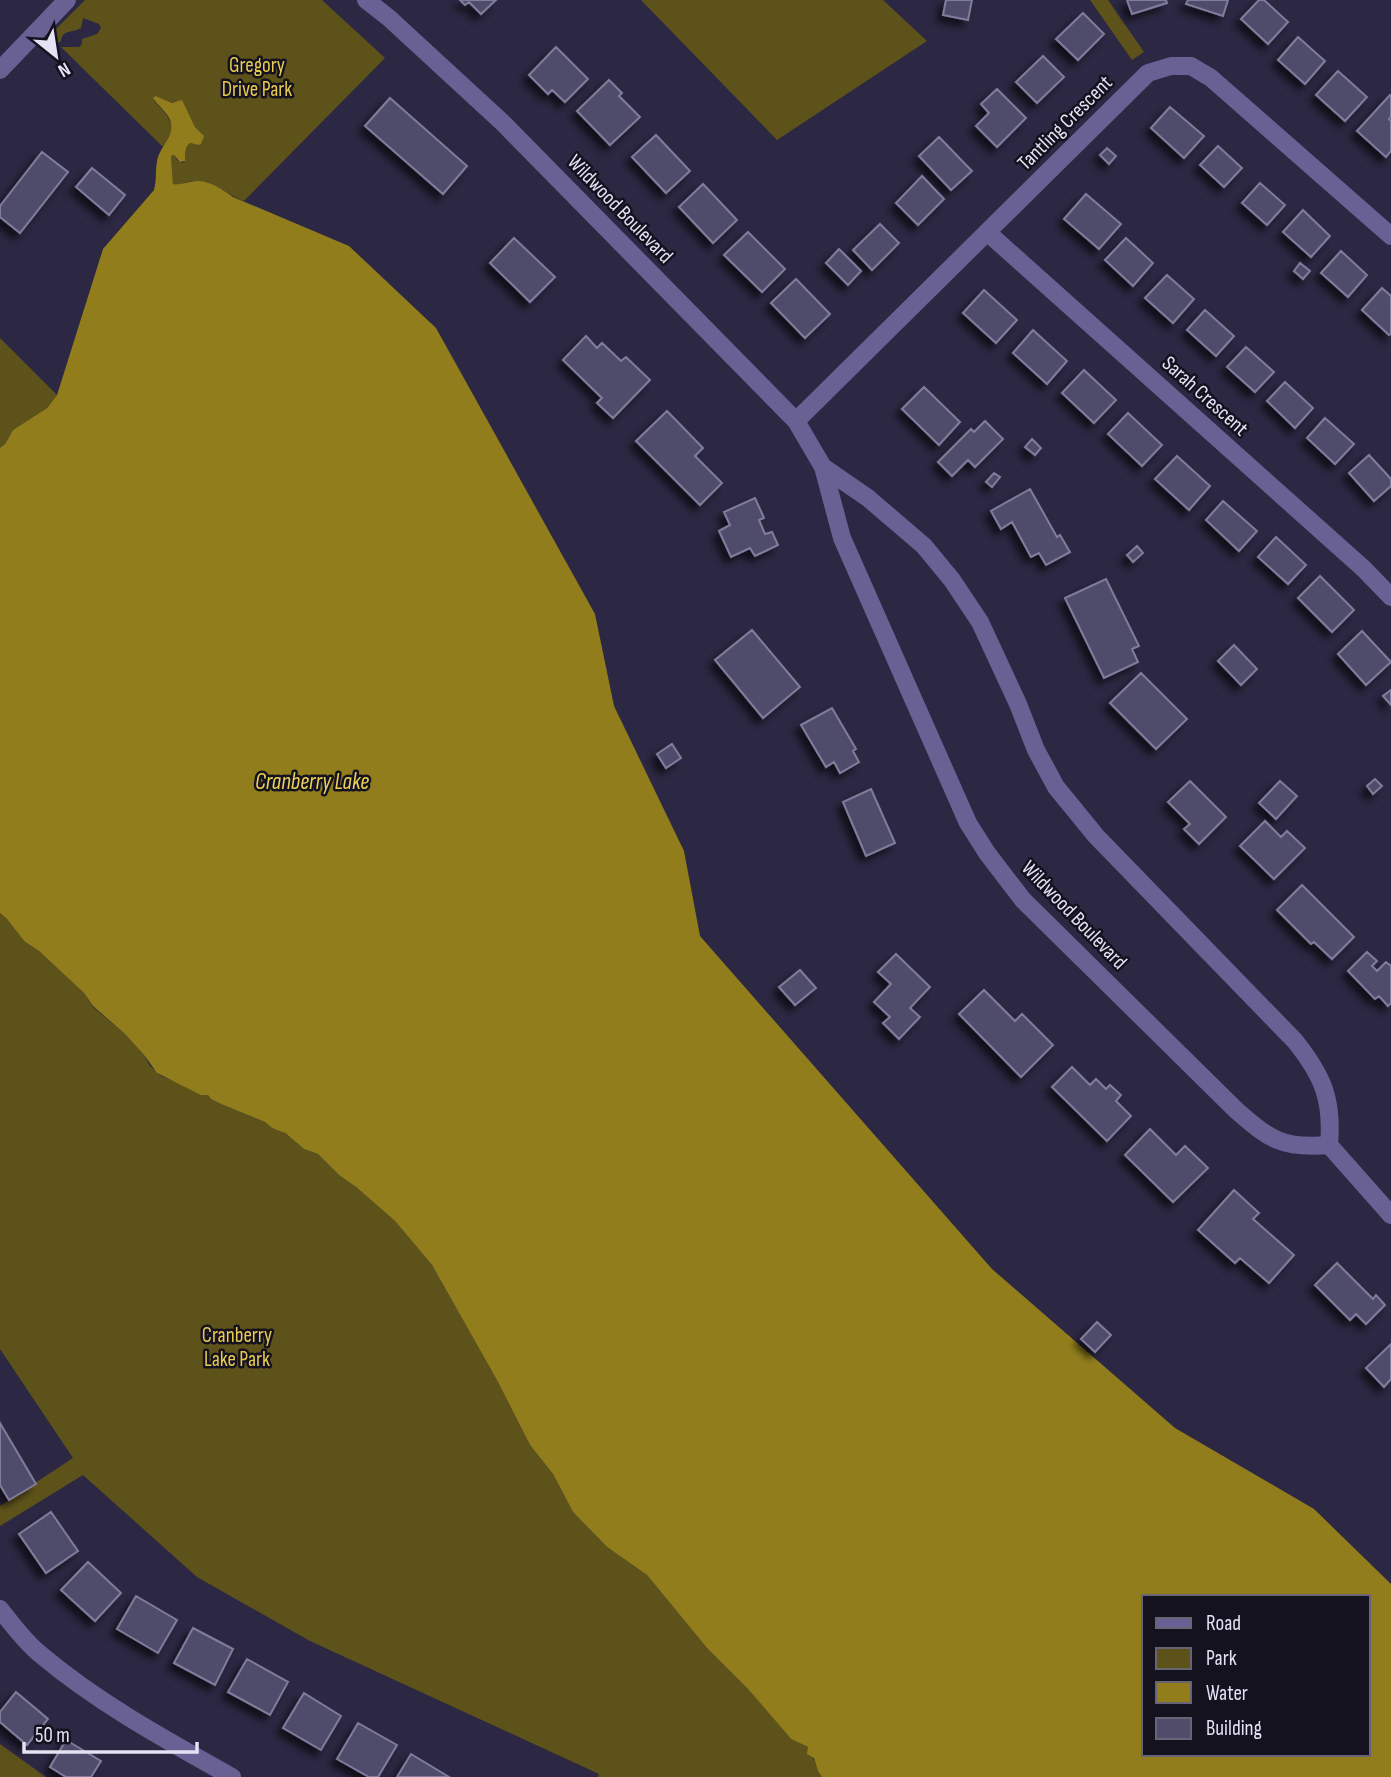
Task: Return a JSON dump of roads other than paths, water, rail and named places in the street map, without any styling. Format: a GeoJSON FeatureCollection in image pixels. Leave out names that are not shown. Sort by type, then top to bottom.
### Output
{"type":"FeatureCollection","features":[{"type":"Feature","properties":{"kind":"street"},"geometry":{"type":"LineString","coordinates":[[0,70],[67,0]]}},
{"type":"Feature","properties":{"kind":"street","name":"Wildwood Boulevard"},"geometry":{"type":"LineString","coordinates":[[366,0],[504,124],[796,421],[823,467],[842,538],[968,823],[1023,900],[1260,1131],[1283,1143],[1303,1147],[1329,1145],[1331,1119],[1320,1078],[1309,1059],[1096,836],[1056,787],[1036,750],[980,622],[952,580],[924,546],[868,498],[823,467]]}},
{"type":"Feature","properties":{"kind":"street","name":"Tantling Crescent"},"geometry":{"type":"LineString","coordinates":[[796,421],[1148,74],[1171,66],[1191,66],[1211,78],[1391,236]]}},
{"type":"Feature","properties":{"kind":"street","name":"Sarah Crescent"},"geometry":{"type":"LineString","coordinates":[[987,232],[1364,569],[1391,597]]}},
{"type":"Feature","properties":{"kind":"street"},"geometry":{"type":"LineString","coordinates":[[1329,1145],[1391,1215]]}},
{"type":"Feature","properties":{"kind":"street"},"geometry":{"type":"LineString","coordinates":[[0,1609],[38,1652],[69,1676],[115,1709],[232,1777]]}},
{"type":"Feature","properties":{"kind":"water","name":"Cranberry Lake"},"geometry":{"type":"Polygon","coordinates":[[[156,96],[172,103],[182,100],[195,127],[204,136],[201,144],[188,145],[185,161],[180,162],[174,155],[171,156],[173,184],[196,181],[207,183],[233,197],[349,246],[436,328],[595,614],[614,706],[684,851],[700,936],[992,1269],[1175,1428],[1314,1509],[1391,1584],[1391,1777],[822,1777],[814,1758],[807,1754],[808,1747],[791,1739],[748,1689],[707,1648],[647,1575],[607,1547],[573,1512],[553,1474],[530,1445],[432,1265],[395,1221],[318,1154],[304,1149],[285,1133],[157,1073],[125,1034],[39,951],[24,941],[0,913],[0,448],[13,430],[47,408],[57,395],[103,249],[154,190],[158,156],[171,131],[169,117],[153,98],[156,96]]]}},
{"type":"Feature","properties":{"kind":"park label","name":"Gregory Drive Park"},"geometry":{"type":"Point","coordinates":[257,77]}},
{"type":"Feature","properties":{"kind":"park label","name":"Cranberry Lake Park"},"geometry":{"type":"Point","coordinates":[237,1347]}}]}
